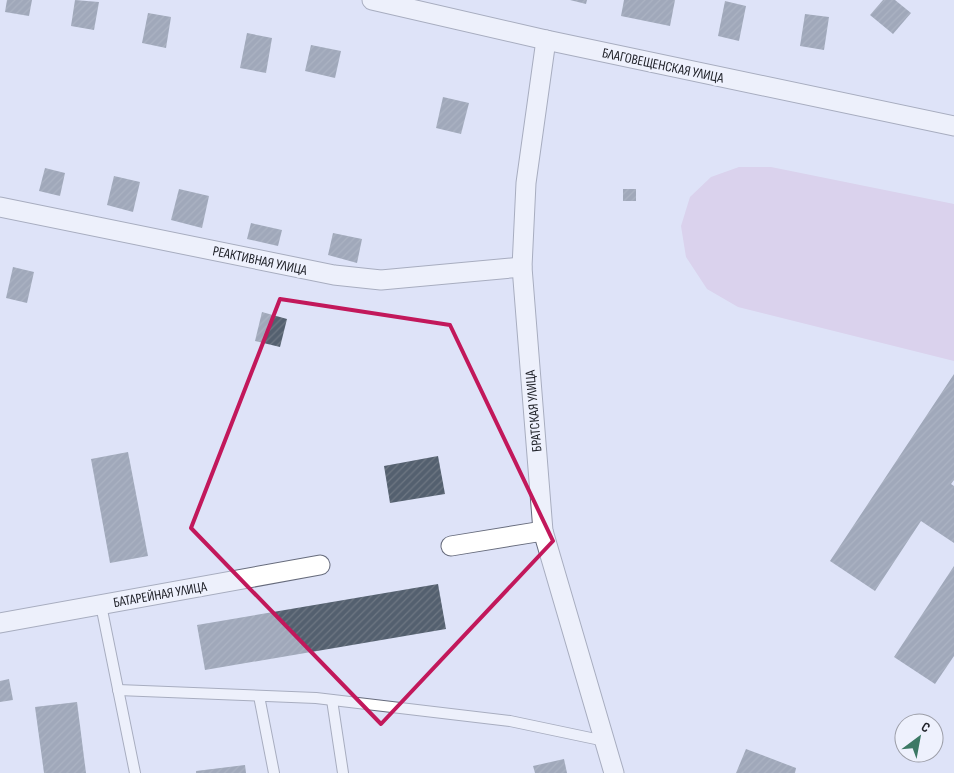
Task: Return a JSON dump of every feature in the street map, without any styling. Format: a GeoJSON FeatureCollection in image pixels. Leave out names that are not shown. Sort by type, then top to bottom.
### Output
{"type":"FeatureCollection","features":[{"type":"Feature","properties":{"kind":"street","name":"БЛАГОВЕЩЕНСКАЯ УЛИЦА"},"geometry":{"type":"LineString","coordinates":[[372,0],[546,40],[954,126]]}},
{"type":"Feature","properties":{"kind":"street","name":"БРАТСКАЯ УЛИЦА"},"geometry":{"type":"LineString","coordinates":[[546,40],[526,182],[522,267],[543,531],[614,773]]}},
{"type":"Feature","properties":{"kind":"street","name":"РЕАКТИВНАЯ УЛИЦА"},"geometry":{"type":"LineString","coordinates":[[0,207],[334,276],[381,280],[522,267]]}},
{"type":"Feature","properties":{"kind":"street"},"geometry":{"type":"LineString","coordinates":[[451,546],[543,531]]}},
{"type":"Feature","properties":{"kind":"street","name":"БАТАРЕЙНАЯ УЛИЦА"},"geometry":{"type":"LineString","coordinates":[[0,623],[320,565]]}},
{"type":"Feature","properties":{"kind":"lane"},"geometry":{"type":"LineString","coordinates":[[102,605],[135,773]]}},
{"type":"Feature","properties":{"kind":"lane"},"geometry":{"type":"LineString","coordinates":[[118,690],[332,700],[510,721],[605,741]]}},
{"type":"Feature","properties":{"kind":"lane"},"geometry":{"type":"LineString","coordinates":[[258,696],[274,773]]}},
{"type":"Feature","properties":{"kind":"lane"},"geometry":{"type":"LineString","coordinates":[[332,700],[343,773]]}},
{"type":"Feature","properties":{"kind":"highlighted area"},"geometry":{"type":"Polygon","coordinates":[[[280,299],[450,325],[553,541],[381,724],[191,528],[280,299]]]}},
{"type":"Feature","properties":{"kind":"shaded area"},"geometry":{"type":"Polygon","coordinates":[[[739,167],[771,167],[954,204],[954,361],[738,307],[707,289],[686,257],[681,226],[690,197],[711,177],[739,167]]]}},
{"type":"Feature","properties":{"kind":"building"},"geometry":{"type":"Polygon","coordinates":[[[7,0],[32,0],[29,16],[5,12],[7,0]]]}},
{"type":"Feature","properties":{"kind":"building"},"geometry":{"type":"Polygon","coordinates":[[[75,0],[99,2],[94,30],[71,26],[75,0]]]}},
{"type":"Feature","properties":{"kind":"building"},"geometry":{"type":"Polygon","coordinates":[[[570,0],[587,0],[586,4],[570,0]]]}},
{"type":"Feature","properties":{"kind":"building"},"geometry":{"type":"Polygon","coordinates":[[[624,0],[675,0],[670,26],[621,16],[624,0]]]}},
{"type":"Feature","properties":{"kind":"building"},"geometry":{"type":"Polygon","coordinates":[[[883,0],[895,0],[911,13],[893,34],[870,15],[883,0]]]}},
{"type":"Feature","properties":{"kind":"building"},"geometry":{"type":"Polygon","coordinates":[[[725,1],[746,6],[739,41],[718,36],[725,1]]]}},
{"type":"Feature","properties":{"kind":"building"},"geometry":{"type":"Polygon","coordinates":[[[148,13],[171,17],[166,48],[142,43],[148,13]]]}},
{"type":"Feature","properties":{"kind":"building"},"geometry":{"type":"Polygon","coordinates":[[[805,14],[829,17],[824,50],[800,46],[805,14]]]}},
{"type":"Feature","properties":{"kind":"building"},"geometry":{"type":"Polygon","coordinates":[[[247,33],[272,38],[266,73],[240,68],[247,33]]]}},
{"type":"Feature","properties":{"kind":"building"},"geometry":{"type":"Polygon","coordinates":[[[311,45],[341,51],[335,78],[305,71],[311,45]]]}},
{"type":"Feature","properties":{"kind":"building"},"geometry":{"type":"Polygon","coordinates":[[[443,97],[469,103],[461,134],[436,128],[443,97]]]}},
{"type":"Feature","properties":{"kind":"building"},"geometry":{"type":"Polygon","coordinates":[[[45,168],[65,173],[60,196],[39,191],[45,168]]]}},
{"type":"Feature","properties":{"kind":"building"},"geometry":{"type":"Polygon","coordinates":[[[114,176],[140,182],[133,212],[107,205],[114,176]]]}},
{"type":"Feature","properties":{"kind":"building"},"geometry":{"type":"Polygon","coordinates":[[[179,189],[209,196],[202,228],[171,220],[179,189]]]}},
{"type":"Feature","properties":{"kind":"building"},"geometry":{"type":"Polygon","coordinates":[[[623,189],[636,189],[636,201],[623,201],[623,189]]]}},
{"type":"Feature","properties":{"kind":"building"},"geometry":{"type":"Polygon","coordinates":[[[251,223],[282,230],[278,246],[247,239],[251,223]]]}},
{"type":"Feature","properties":{"kind":"building"},"geometry":{"type":"Polygon","coordinates":[[[333,233],[362,239],[357,263],[328,255],[333,233]]]}},
{"type":"Feature","properties":{"kind":"building"},"geometry":{"type":"Polygon","coordinates":[[[13,267],[34,272],[27,303],[6,298],[13,267]]]}},
{"type":"Feature","properties":{"kind":"building"},"geometry":{"type":"Polygon","coordinates":[[[262,312],[287,319],[280,347],[255,341],[262,312]]]}},
{"type":"Feature","properties":{"kind":"building"},"geometry":{"type":"Polygon","coordinates":[[[954,374],[954,480],[951,484],[954,486],[954,543],[921,521],[875,591],[830,561],[954,374]]]}},
{"type":"Feature","properties":{"kind":"building"},"geometry":{"type":"Polygon","coordinates":[[[128,452],[148,556],[110,563],[91,459],[128,452]]]}},
{"type":"Feature","properties":{"kind":"building"},"geometry":{"type":"Polygon","coordinates":[[[438,456],[445,494],[390,503],[384,466],[438,456]]]}},
{"type":"Feature","properties":{"kind":"building"},"geometry":{"type":"Polygon","coordinates":[[[954,566],[954,656],[935,684],[894,657],[954,566]]]}},
{"type":"Feature","properties":{"kind":"building"},"geometry":{"type":"Polygon","coordinates":[[[438,584],[446,629],[205,670],[197,625],[438,584]]]}},
{"type":"Feature","properties":{"kind":"building"},"geometry":{"type":"Polygon","coordinates":[[[9,679],[13,700],[0,702],[0,681],[9,679]]]}},
{"type":"Feature","properties":{"kind":"building"},"geometry":{"type":"Polygon","coordinates":[[[77,702],[86,773],[44,773],[35,707],[77,702]]]}},
{"type":"Feature","properties":{"kind":"building"},"geometry":{"type":"Polygon","coordinates":[[[746,749],[796,768],[795,773],[736,773],[746,749]]]}},
{"type":"Feature","properties":{"kind":"building"},"geometry":{"type":"Polygon","coordinates":[[[564,759],[567,773],[535,773],[533,766],[564,759]]]}},
{"type":"Feature","properties":{"kind":"building"},"geometry":{"type":"Polygon","coordinates":[[[245,765],[246,773],[196,773],[196,771],[245,765]]]}}]}
